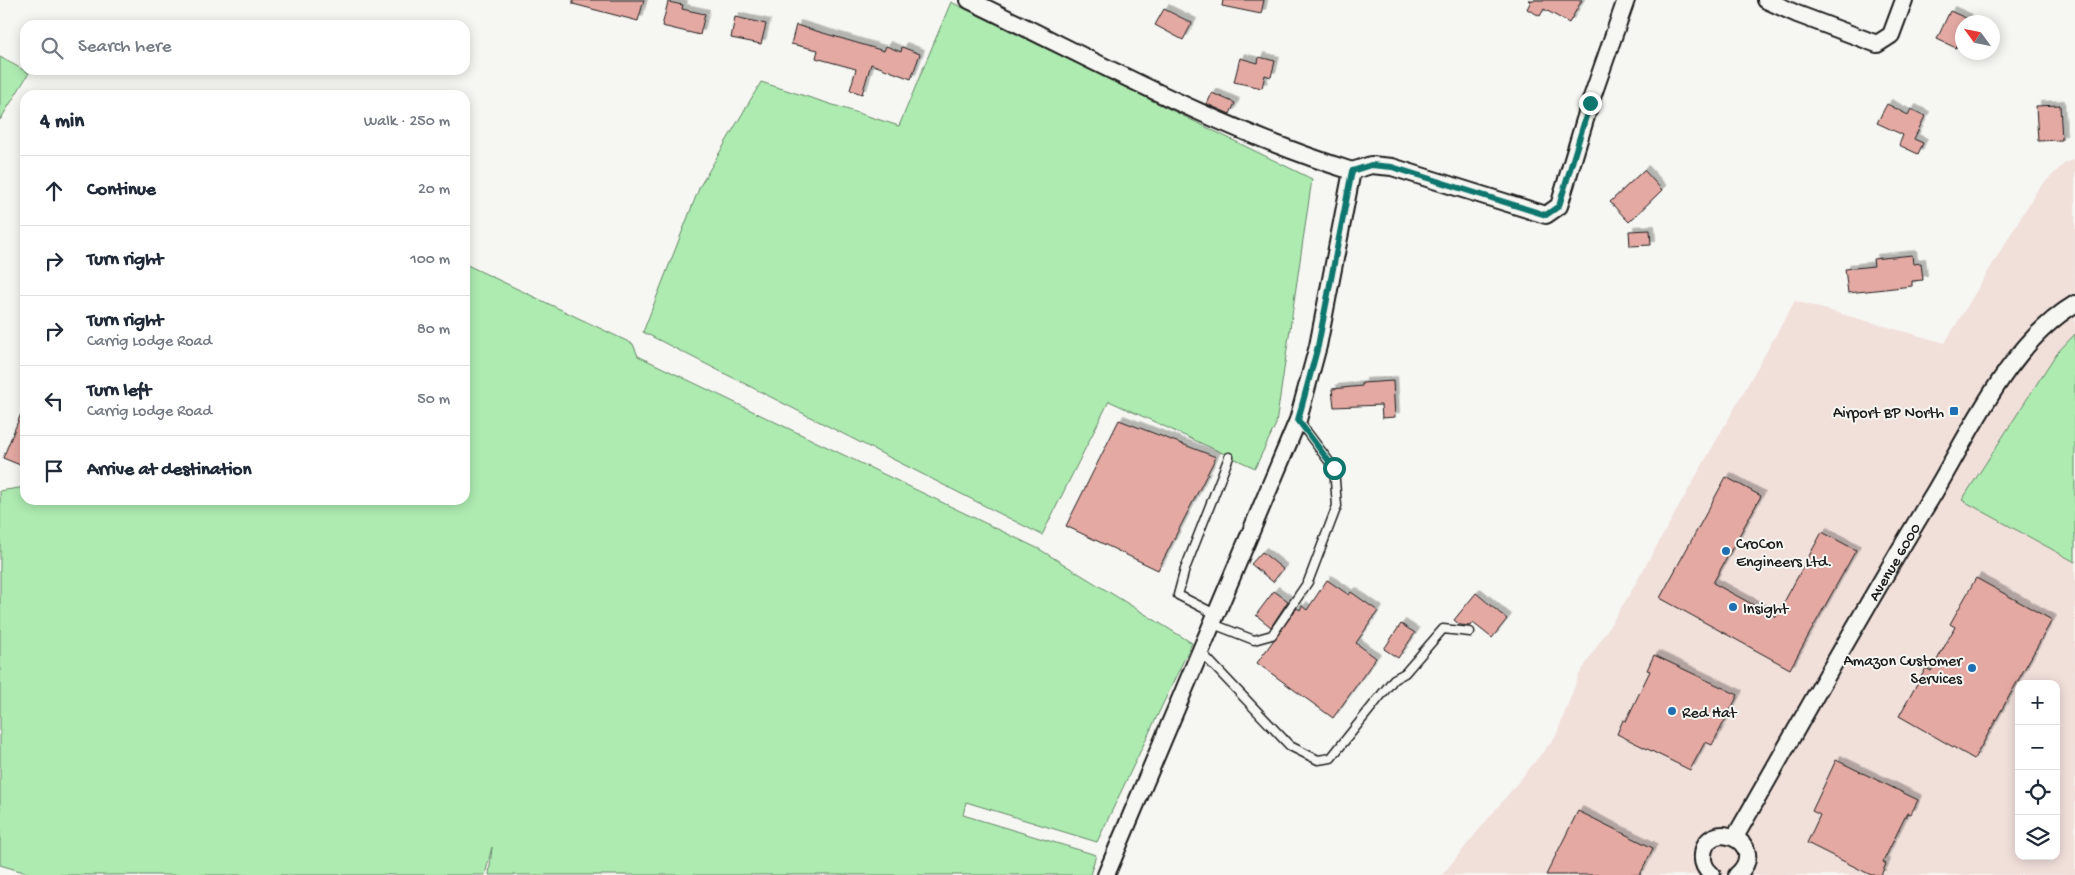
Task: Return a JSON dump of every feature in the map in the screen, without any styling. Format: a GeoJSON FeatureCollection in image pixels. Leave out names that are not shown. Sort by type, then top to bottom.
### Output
{"type":"FeatureCollection","features":[{"type":"Feature","properties":{"kind":"street"},"geometry":{"type":"LineString","coordinates":[[969,0],[1168,98],[1310,159],[1352,171],[1371,165],[1392,167],[1546,215],[1559,206],[1590,103],[1626,0]]}},
{"type":"Feature","properties":{"kind":"street"},"geometry":{"type":"LineString","coordinates":[[1766,0],[1797,14],[1877,44],[1891,35],[1904,0]]}},
{"type":"Feature","properties":{"kind":"street"},"geometry":{"type":"LineString","coordinates":[[1106,875],[1298,420],[1318,346],[1352,171]]}},
{"type":"Feature","properties":{"kind":"street","name":"Avenue 6000"},"geometry":{"type":"LineString","coordinates":[[1735,837],[1906,539],[1988,401],[2028,343],[2062,312],[2075,304]]}},
{"type":"Feature","properties":{"kind":"street"},"geometry":{"type":"LineString","coordinates":[[1712,875],[1705,868],[1703,861],[1705,847],[1714,837],[1728,835],[1735,837],[1745,848],[1746,863],[1744,873]]}},
{"type":"Feature","properties":{"kind":"lane"},"geometry":{"type":"LineString","coordinates":[[1230,456],[1185,569],[1178,595],[1215,619],[1254,640],[1272,634],[1308,582],[1337,506],[1334,468],[1298,420]]}},
{"type":"Feature","properties":{"kind":"lane"},"geometry":{"type":"LineString","coordinates":[[1200,651],[1290,746],[1318,760],[1331,758],[1394,679],[1405,673],[1442,629],[1470,632]]}},
{"type":"Feature","properties":{"kind":"shaded area"},"geometry":{"type":"Polygon","coordinates":[[[2075,159],[2075,875],[1442,875],[1556,736],[1579,675],[1629,595],[1795,301],[1945,343],[2038,189],[2065,163],[2075,159]]]}},
{"type":"Feature","properties":{"kind":"green space"},"geometry":{"type":"Polygon","coordinates":[[[951,2],[1312,179],[1276,424],[1255,468],[1109,401],[1042,535],[643,332],[700,186],[761,82],[899,126],[951,2]]]}},
{"type":"Feature","properties":{"kind":"green space"},"geometry":{"type":"Polygon","coordinates":[[[0,57],[20,68],[20,75],[28,75],[0,120],[0,57]]]}},
{"type":"Feature","properties":{"kind":"green space"},"geometry":{"type":"Polygon","coordinates":[[[470,266],[633,344],[638,356],[1039,549],[1192,643],[1097,842],[966,802],[963,815],[1096,855],[1090,875],[489,875],[492,847],[485,875],[34,875],[0,865],[0,491],[20,488],[20,505],[470,505],[470,266]]]}},
{"type":"Feature","properties":{"kind":"green space"},"geometry":{"type":"Polygon","coordinates":[[[2075,334],[2075,562],[1962,500],[2056,354],[2075,334]]]}},
{"type":"Feature","properties":{"kind":"building"},"geometry":{"type":"Polygon","coordinates":[[[573,0],[644,0],[638,21],[573,4],[573,0]]]}},
{"type":"Feature","properties":{"kind":"building"},"geometry":{"type":"Polygon","coordinates":[[[1223,0],[1264,0],[1261,14],[1222,6],[1223,0]]]}},
{"type":"Feature","properties":{"kind":"building"},"geometry":{"type":"Polygon","coordinates":[[[1528,0],[1582,0],[1569,23],[1544,9],[1540,16],[1527,9],[1531,1],[1528,0]]]}},
{"type":"Feature","properties":{"kind":"building"},"geometry":{"type":"Polygon","coordinates":[[[668,2],[683,5],[682,9],[705,14],[700,35],[662,26],[668,2]]]}},
{"type":"Feature","properties":{"kind":"building"},"geometry":{"type":"Polygon","coordinates":[[[1164,9],[1192,23],[1183,40],[1155,25],[1164,9]]]}},
{"type":"Feature","properties":{"kind":"building"},"geometry":{"type":"Polygon","coordinates":[[[1950,11],[1959,15],[1955,15],[1955,48],[1937,39],[1950,11]]]}},
{"type":"Feature","properties":{"kind":"building"},"geometry":{"type":"Polygon","coordinates":[[[735,17],[766,24],[761,44],[731,38],[735,17]]]}},
{"type":"Feature","properties":{"kind":"building"},"geometry":{"type":"Polygon","coordinates":[[[796,25],[884,51],[886,46],[901,52],[902,47],[920,54],[911,79],[871,64],[862,94],[850,90],[856,69],[816,58],[818,50],[791,44],[796,25]]]}},
{"type":"Feature","properties":{"kind":"building"},"geometry":{"type":"Polygon","coordinates":[[[1259,57],[1275,61],[1271,77],[1265,75],[1262,88],[1234,82],[1240,58],[1258,63],[1259,57]]]}},
{"type":"Feature","properties":{"kind":"building"},"geometry":{"type":"Polygon","coordinates":[[[1212,93],[1235,103],[1230,114],[1207,104],[1212,93]]]}},
{"type":"Feature","properties":{"kind":"building"},"geometry":{"type":"Polygon","coordinates":[[[1887,104],[1908,115],[1911,109],[1925,116],[1914,139],[1923,143],[1918,154],[1899,145],[1903,135],[1877,123],[1887,104]]]}},
{"type":"Feature","properties":{"kind":"building"},"geometry":{"type":"Polygon","coordinates":[[[2060,105],[2062,140],[2038,141],[2036,106],[2060,105]]]}},
{"type":"Feature","properties":{"kind":"building"},"geometry":{"type":"Polygon","coordinates":[[[1644,170],[1662,190],[1629,222],[1610,202],[1644,170]]]}},
{"type":"Feature","properties":{"kind":"building"},"geometry":{"type":"Polygon","coordinates":[[[1650,230],[1651,245],[1630,246],[1629,231],[1650,230]]]}},
{"type":"Feature","properties":{"kind":"building"},"geometry":{"type":"Polygon","coordinates":[[[1912,255],[1913,264],[1921,263],[1923,280],[1912,281],[1912,286],[1848,293],[1845,269],[1874,266],[1873,259],[1912,255]]]}},
{"type":"Feature","properties":{"kind":"building"},"geometry":{"type":"Polygon","coordinates":[[[1393,381],[1395,417],[1382,418],[1381,405],[1334,407],[1332,389],[1362,386],[1362,383],[1393,381]]]}},
{"type":"Feature","properties":{"kind":"building"},"geometry":{"type":"Polygon","coordinates":[[[20,416],[20,465],[3,458],[20,416]]]}},
{"type":"Feature","properties":{"kind":"building"},"geometry":{"type":"Polygon","coordinates":[[[1119,420],[1216,457],[1158,570],[1066,526],[1119,420]]]}},
{"type":"Feature","properties":{"kind":"building"},"geometry":{"type":"Polygon","coordinates":[[[1726,477],[1761,496],[1713,583],[1776,617],[1822,532],[1856,550],[1790,669],[1660,598],[1726,477]]]}},
{"type":"Feature","properties":{"kind":"building"},"geometry":{"type":"Polygon","coordinates":[[[1262,552],[1283,569],[1273,582],[1251,564],[1262,552]]]}},
{"type":"Feature","properties":{"kind":"building"},"geometry":{"type":"Polygon","coordinates":[[[1976,578],[2052,620],[2018,680],[2015,680],[2015,686],[1974,759],[1899,716],[1926,668],[1931,671],[1955,627],[1950,624],[1976,578]]]}},
{"type":"Feature","properties":{"kind":"building"},"geometry":{"type":"Polygon","coordinates":[[[1327,580],[1349,595],[1351,592],[1378,611],[1356,643],[1376,658],[1333,718],[1257,663],[1297,608],[1300,610],[1302,606],[1307,610],[1327,580]]]}},
{"type":"Feature","properties":{"kind":"building"},"geometry":{"type":"Polygon","coordinates":[[[1274,591],[1288,601],[1271,627],[1256,615],[1274,591]]]}},
{"type":"Feature","properties":{"kind":"building"},"geometry":{"type":"Polygon","coordinates":[[[1476,593],[1507,619],[1492,638],[1473,623],[1471,626],[1460,625],[1454,620],[1476,593]]]}},
{"type":"Feature","properties":{"kind":"building"},"geometry":{"type":"Polygon","coordinates":[[[1401,624],[1415,633],[1398,658],[1384,649],[1401,624]]]}},
{"type":"Feature","properties":{"kind":"building"},"geometry":{"type":"Polygon","coordinates":[[[1654,655],[1738,695],[1712,745],[1705,742],[1690,770],[1617,734],[1623,720],[1626,721],[1650,671],[1647,670],[1654,655]]]}},
{"type":"Feature","properties":{"kind":"building"},"geometry":{"type":"Polygon","coordinates":[[[1836,760],[1918,800],[1911,814],[1907,813],[1883,862],[1886,864],[1881,875],[1871,875],[1807,843],[1820,815],[1812,811],[1836,760]]]}},
{"type":"Feature","properties":{"kind":"building"},"geometry":{"type":"Polygon","coordinates":[[[1578,811],[1653,848],[1640,875],[1546,875],[1578,811]]]}},
{"type":"Feature","properties":{"kind":"place","name":"Airport BP North"},"geometry":{"type":"Point","coordinates":[1954,411]}},
{"type":"Feature","properties":{"kind":"place","name":"CroCon Engineers Ltd."},"geometry":{"type":"Point","coordinates":[1726,551]}},
{"type":"Feature","properties":{"kind":"place","name":"Insight"},"geometry":{"type":"Point","coordinates":[1733,607]}},
{"type":"Feature","properties":{"kind":"place","name":"Amazon Customer Services"},"geometry":{"type":"Point","coordinates":[1972,668]}},
{"type":"Feature","properties":{"kind":"place","name":"Red Hat"},"geometry":{"type":"Point","coordinates":[1672,711]}},
{"type":"Feature","properties":{"kind":"route"},"geometry":{"type":"LineString","coordinates":[[1334,468],[1298,420],[1318,346],[1352,171],[1371,165],[1392,167],[1546,215],[1559,206],[1590,103]]}}]}
